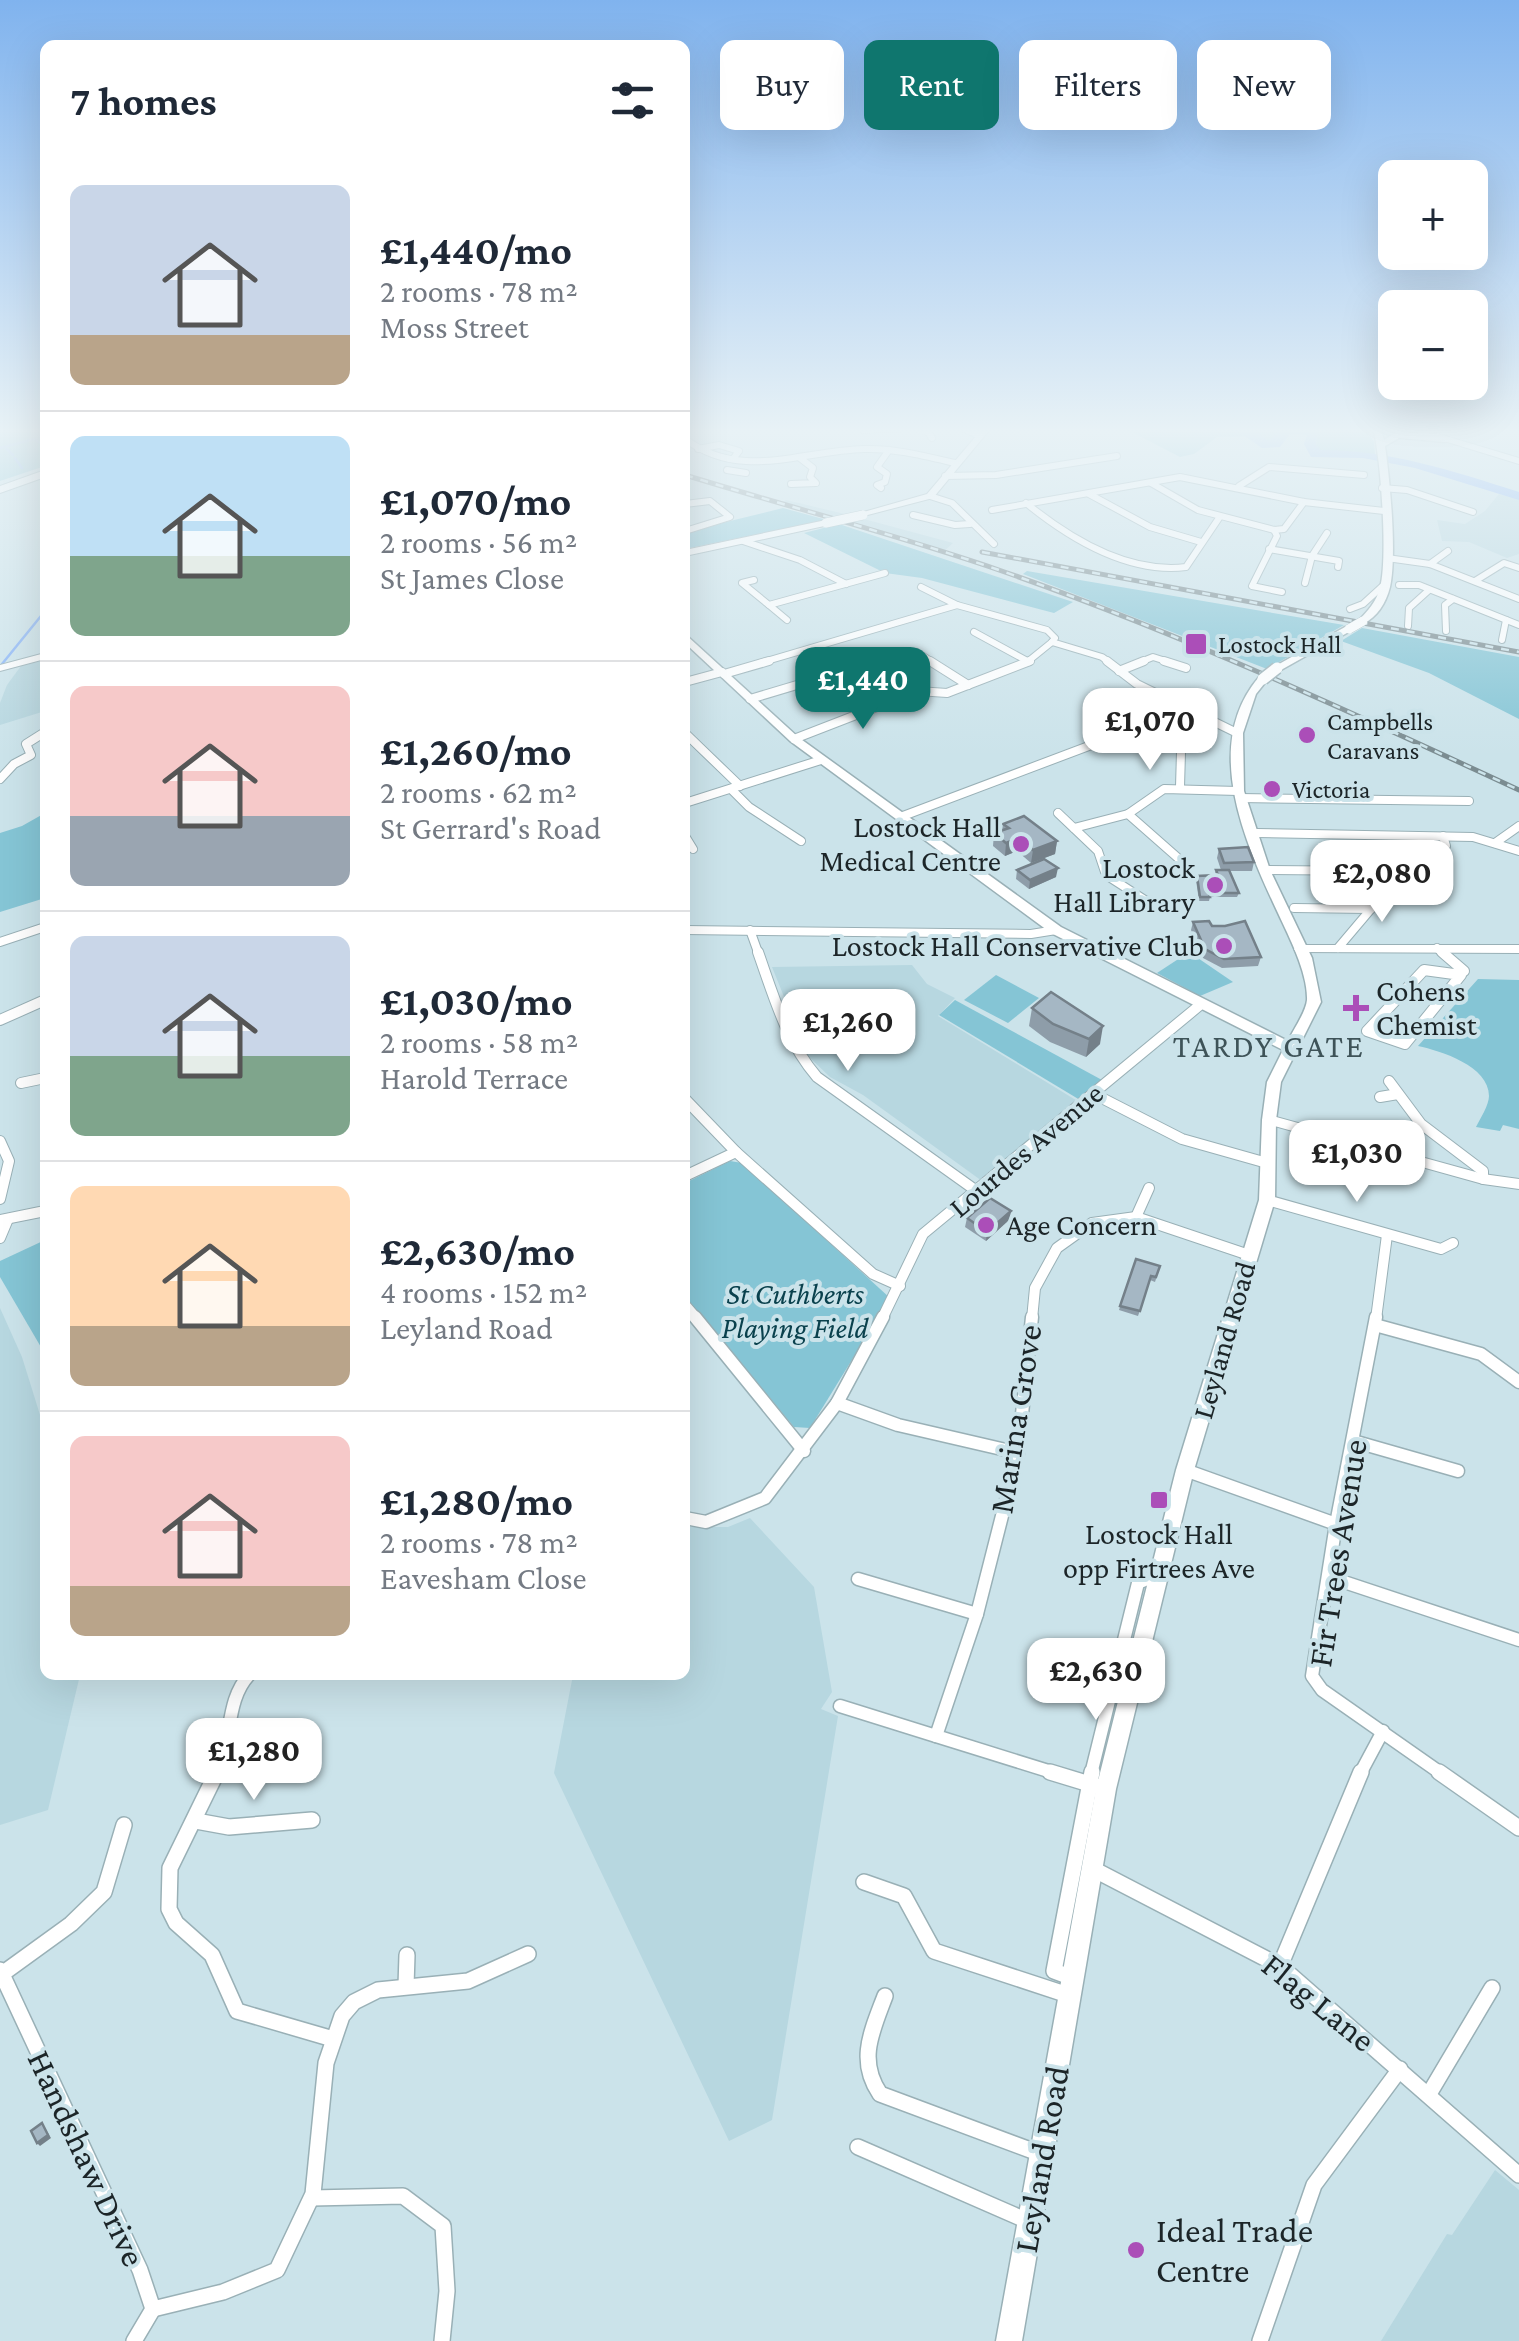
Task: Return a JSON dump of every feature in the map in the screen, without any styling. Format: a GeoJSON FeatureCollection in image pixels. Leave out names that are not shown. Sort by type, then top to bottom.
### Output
{"type":"FeatureCollection","features":[{"type":"Feature","properties":{"kind":"main road"},"geometry":{"type":"LineString","coordinates":[[1237,733],[1252,693],[1263,679],[1374,612],[1386,583],[1386,537]]}},
{"type":"Feature","properties":{"kind":"main road"},"geometry":{"type":"LineString","coordinates":[[690,642],[794,739],[1056,930],[1292,1048]]}},
{"type":"Feature","properties":{"kind":"main road","name":"Leyland Road"},"geometry":{"type":"LineString","coordinates":[[1009,2341],[1092,1868],[1098,1786],[1185,1470],[1266,1200],[1268,1120],[1274,1082],[1314,1002],[1312,977],[1264,870],[1239,794],[1237,733]]}},
{"type":"Feature","properties":{"kind":"street"},"geometry":{"type":"LineString","coordinates":[[690,552],[764,537]]}},
{"type":"Feature","properties":{"kind":"street"},"geometry":{"type":"LineString","coordinates":[[986,537],[994,544]]}},
{"type":"Feature","properties":{"kind":"street"},"geometry":{"type":"LineString","coordinates":[[1073,537],[1086,545],[1170,569],[1186,567],[1204,537]]}},
{"type":"Feature","properties":{"kind":"street"},"geometry":{"type":"LineString","coordinates":[[1184,537],[1200,542]]}},
{"type":"Feature","properties":{"kind":"street"},"geometry":{"type":"LineString","coordinates":[[1276,537],[1248,585],[1282,592]]}},
{"type":"Feature","properties":{"kind":"street"},"geometry":{"type":"LineString","coordinates":[[1304,583],[1312,556],[1324,537]]}},
{"type":"Feature","properties":{"kind":"street"},"geometry":{"type":"LineString","coordinates":[[743,542],[787,555],[846,584]]}},
{"type":"Feature","properties":{"kind":"street"},"geometry":{"type":"LineString","coordinates":[[1269,549],[1339,561],[1338,567]]}},
{"type":"Feature","properties":{"kind":"street"},"geometry":{"type":"LineString","coordinates":[[1430,564],[1447,556],[1448,551]]}},
{"type":"Feature","properties":{"kind":"street"},"geometry":{"type":"LineString","coordinates":[[1387,558],[1430,564],[1519,599]]}},
{"type":"Feature","properties":{"kind":"street"},"geometry":{"type":"LineString","coordinates":[[1475,580],[1504,563],[1519,568]]}},
{"type":"Feature","properties":{"kind":"street"},"geometry":{"type":"LineString","coordinates":[[769,605],[885,573]]}},
{"type":"Feature","properties":{"kind":"street"},"geometry":{"type":"LineString","coordinates":[[754,580],[742,583],[786,620]]}},
{"type":"Feature","properties":{"kind":"street"},"geometry":{"type":"LineString","coordinates":[[1350,609],[1363,604],[1386,583]]}},
{"type":"Feature","properties":{"kind":"street"},"geometry":{"type":"LineString","coordinates":[[1399,585],[1419,585],[1519,625]]}},
{"type":"Feature","properties":{"kind":"street"},"geometry":{"type":"LineString","coordinates":[[794,739],[918,690],[947,692],[1029,662],[1055,638],[1047,630],[957,606],[921,588]]}},
{"type":"Feature","properties":{"kind":"street"},"geometry":{"type":"LineString","coordinates":[[1408,626],[1409,608],[1429,590]]}},
{"type":"Feature","properties":{"kind":"street"},"geometry":{"type":"LineString","coordinates":[[1446,631],[1445,605],[1453,599]]}},
{"type":"Feature","properties":{"kind":"street"},"geometry":{"type":"LineString","coordinates":[[690,681],[957,606]]}},
{"type":"Feature","properties":{"kind":"street"},"geometry":{"type":"LineString","coordinates":[[1502,640],[1506,620]]}},
{"type":"Feature","properties":{"kind":"street"},"geometry":{"type":"LineString","coordinates":[[974,632],[1029,662]]}},
{"type":"Feature","properties":{"kind":"street"},"geometry":{"type":"LineString","coordinates":[[1052,642],[1084,649],[1136,684],[1237,733]]}},
{"type":"Feature","properties":{"kind":"street"},"geometry":{"type":"LineString","coordinates":[[917,652],[968,685]]}},
{"type":"Feature","properties":{"kind":"street"},"geometry":{"type":"LineString","coordinates":[[0,668],[40,657]]}},
{"type":"Feature","properties":{"kind":"street"},"geometry":{"type":"LineString","coordinates":[[1120,671],[1153,657],[1186,668]]}},
{"type":"Feature","properties":{"kind":"street"},"geometry":{"type":"LineString","coordinates":[[750,699],[847,670],[871,686]]}},
{"type":"Feature","properties":{"kind":"street"},"geometry":{"type":"LineString","coordinates":[[904,816],[1187,709]]}},
{"type":"Feature","properties":{"kind":"street"},"geometry":{"type":"LineString","coordinates":[[40,734],[26,744],[31,754],[40,758]]}},
{"type":"Feature","properties":{"kind":"street"},"geometry":{"type":"LineString","coordinates":[[690,738],[749,807],[800,840]]}},
{"type":"Feature","properties":{"kind":"street"},"geometry":{"type":"LineString","coordinates":[[1180,787],[1181,752]]}},
{"type":"Feature","properties":{"kind":"street"},"geometry":{"type":"LineString","coordinates":[[0,779],[31,754]]}},
{"type":"Feature","properties":{"kind":"street"},"geometry":{"type":"LineString","coordinates":[[690,800],[821,760]]}},
{"type":"Feature","properties":{"kind":"street"},"geometry":{"type":"LineString","coordinates":[[1074,828],[1128,814],[1156,791],[1180,787],[1239,794],[1469,801]]}},
{"type":"Feature","properties":{"kind":"street"},"geometry":{"type":"LineString","coordinates":[[1058,814],[1098,851],[1106,875],[1148,902]]}},
{"type":"Feature","properties":{"kind":"street"},"geometry":{"type":"LineString","coordinates":[[1128,814],[1178,858]]}},
{"type":"Feature","properties":{"kind":"street"},"geometry":{"type":"LineString","coordinates":[[1495,843],[1519,826]]}},
{"type":"Feature","properties":{"kind":"street"},"geometry":{"type":"LineString","coordinates":[[1258,833],[1473,837],[1519,851]]}},
{"type":"Feature","properties":{"kind":"street"},"geometry":{"type":"LineString","coordinates":[[1338,948],[1371,909],[1446,846],[1442,836]]}},
{"type":"Feature","properties":{"kind":"street"},"geometry":{"type":"LineString","coordinates":[[690,844],[693,849]]}},
{"type":"Feature","properties":{"kind":"street"},"geometry":{"type":"LineString","coordinates":[[1264,870],[1381,871]]}},
{"type":"Feature","properties":{"kind":"street"},"geometry":{"type":"LineString","coordinates":[[1294,908],[1371,909]]}},
{"type":"Feature","properties":{"kind":"street"},"geometry":{"type":"LineString","coordinates":[[0,942],[40,929]]}},
{"type":"Feature","properties":{"kind":"street"},"geometry":{"type":"LineString","coordinates":[[690,930],[1031,934],[1056,930]]}},
{"type":"Feature","properties":{"kind":"street"},"geometry":{"type":"LineString","coordinates":[[750,930],[785,1028],[808,1066],[978,1192]]}},
{"type":"Feature","properties":{"kind":"street"},"geometry":{"type":"LineString","coordinates":[[1437,948],[1464,972]]}},
{"type":"Feature","properties":{"kind":"street"},"geometry":{"type":"LineString","coordinates":[[1300,949],[1519,950]]}},
{"type":"Feature","properties":{"kind":"street"},"geometry":{"type":"LineString","coordinates":[[1424,970],[1462,975],[1405,1044],[1368,1032],[1424,970]]}},
{"type":"Feature","properties":{"kind":"street"},"geometry":{"type":"LineString","coordinates":[[0,1020],[40,1002]]}},
{"type":"Feature","properties":{"kind":"street","name":"Lourdes Avenue"},"geometry":{"type":"LineString","coordinates":[[690,1519],[706,1522],[764,1498],[804,1451],[837,1402],[900,1286],[923,1234],[1200,1005]]}},
{"type":"Feature","properties":{"kind":"street"},"geometry":{"type":"LineString","coordinates":[[22,1084],[40,1079]]}},
{"type":"Feature","properties":{"kind":"street"},"geometry":{"type":"LineString","coordinates":[[1389,1081],[1420,1124],[1483,1171],[1484,1179]]}},
{"type":"Feature","properties":{"kind":"street"},"geometry":{"type":"LineString","coordinates":[[1094,1094],[1182,1140],[1267,1162]]}},
{"type":"Feature","properties":{"kind":"street"},"geometry":{"type":"LineString","coordinates":[[1380,1098],[1398,1094]]}},
{"type":"Feature","properties":{"kind":"street"},"geometry":{"type":"LineString","coordinates":[[690,1104],[736,1152],[873,1274],[900,1286]]}},
{"type":"Feature","properties":{"kind":"street"},"geometry":{"type":"LineString","coordinates":[[1268,1120],[1484,1179],[1519,1184]]}},
{"type":"Feature","properties":{"kind":"street"},"geometry":{"type":"LineString","coordinates":[[0,1141],[9,1160],[0,1199]]}},
{"type":"Feature","properties":{"kind":"street"},"geometry":{"type":"LineString","coordinates":[[690,1174],[736,1152]]}},
{"type":"Feature","properties":{"kind":"street"},"geometry":{"type":"LineString","coordinates":[[1136,1217],[1149,1188]]}},
{"type":"Feature","properties":{"kind":"street"},"geometry":{"type":"LineString","coordinates":[[1266,1200],[1440,1250],[1453,1243]]}},
{"type":"Feature","properties":{"kind":"street"},"geometry":{"type":"LineString","coordinates":[[0,1238],[4,1219],[40,1212]]}},
{"type":"Feature","properties":{"kind":"street","name":"Marina Grove"},"geometry":{"type":"LineString","coordinates":[[936,1736],[977,1614],[1018,1453],[1034,1288],[1057,1248],[1092,1222],[1136,1217],[1249,1255]]}},
{"type":"Feature","properties":{"kind":"street","name":"Fir Trees Avenue"},"geometry":{"type":"LineString","coordinates":[[1387,1236],[1375,1325],[1336,1524],[1312,1676],[1322,1690],[1519,1828]]}},
{"type":"Feature","properties":{"kind":"street"},"geometry":{"type":"LineString","coordinates":[[690,1311],[804,1451]]}},
{"type":"Feature","properties":{"kind":"street"},"geometry":{"type":"LineString","coordinates":[[1375,1325],[1481,1354],[1519,1382]]}},
{"type":"Feature","properties":{"kind":"street"},"geometry":{"type":"LineString","coordinates":[[837,1402],[898,1425],[1006,1450]]}},
{"type":"Feature","properties":{"kind":"street"},"geometry":{"type":"LineString","coordinates":[[1354,1441],[1458,1470]]}},
{"type":"Feature","properties":{"kind":"street"},"geometry":{"type":"LineString","coordinates":[[1185,1470],[1336,1524]]}},
{"type":"Feature","properties":{"kind":"street"},"geometry":{"type":"LineString","coordinates":[[1329,1576],[1519,1640]]}},
{"type":"Feature","properties":{"kind":"street"},"geometry":{"type":"LineString","coordinates":[[858,1579],[977,1614]]}},
{"type":"Feature","properties":{"kind":"street"},"geometry":{"type":"LineString","coordinates":[[244,1680],[234,1690],[228,1750],[170,1868],[169,1909],[176,1923],[212,1954],[237,2011],[332,2039]]}},
{"type":"Feature","properties":{"kind":"street"},"geometry":{"type":"LineString","coordinates":[[840,1706],[1098,1786]]}},
{"type":"Feature","properties":{"kind":"street"},"geometry":{"type":"LineString","coordinates":[[1280,1966],[1349,1794],[1383,1731]]}},
{"type":"Feature","properties":{"kind":"street","name":"Leyland Road"},"geometry":{"type":"LineString","coordinates":[[1069,1986],[1054,1971],[1098,1786]]}},
{"type":"Feature","properties":{"kind":"street"},"geometry":{"type":"LineString","coordinates":[[196,1821],[229,1827],[312,1820]]}},
{"type":"Feature","properties":{"kind":"street","name":"Handshaw Drive"},"geometry":{"type":"LineString","coordinates":[[124,1826],[104,1892],[71,1924],[1,1972],[5,1994],[112,2208],[153,2308]]}},
{"type":"Feature","properties":{"kind":"street","name":"Flag Lane"},"geometry":{"type":"LineString","coordinates":[[1092,1868],[1280,1966],[1519,2175]]}},
{"type":"Feature","properties":{"kind":"street"},"geometry":{"type":"LineString","coordinates":[[864,1882],[904,1896],[934,1950],[1069,1986]]}},
{"type":"Feature","properties":{"kind":"street"},"geometry":{"type":"LineString","coordinates":[[134,2341],[153,2308],[223,2292],[277,2270],[312,2198],[326,2062],[332,2039],[351,2004],[386,1987],[470,1980],[504,1969],[528,1954]]}},
{"type":"Feature","properties":{"kind":"street"},"geometry":{"type":"LineString","coordinates":[[406,1986],[408,1955]]}},
{"type":"Feature","properties":{"kind":"street"},"geometry":{"type":"LineString","coordinates":[[1429,2094],[1492,1988]]}},
{"type":"Feature","properties":{"kind":"street"},"geometry":{"type":"LineString","coordinates":[[884,1996],[864,2061],[866,2078],[880,2094],[1042,2154]]}},
{"type":"Feature","properties":{"kind":"street"},"geometry":{"type":"LineString","coordinates":[[1260,2341],[1302,2208],[1314,2185],[1400,2069]]}},
{"type":"Feature","properties":{"kind":"street"},"geometry":{"type":"LineString","coordinates":[[858,2147],[1031,2222]]}},
{"type":"Feature","properties":{"kind":"street"},"geometry":{"type":"LineString","coordinates":[[312,2198],[403,2196],[443,2226],[447,2291],[442,2341]]}},
{"type":"Feature","properties":{"kind":"shaded area"},"geometry":{"type":"Polygon","coordinates":[[[890,537],[932,537],[953,543],[942,553],[890,537]]]}},
{"type":"Feature","properties":{"kind":"shaded area"},"geometry":{"type":"Polygon","coordinates":[[[1441,537],[1519,537],[1519,554],[1507,558],[1469,542],[1442,541],[1441,537]]]}},
{"type":"Feature","properties":{"kind":"shaded area"},"geometry":{"type":"Polygon","coordinates":[[[40,661],[40,713],[0,725],[0,703],[21,666],[40,661]]]}},
{"type":"Feature","properties":{"kind":"shaded area"},"geometry":{"type":"Polygon","coordinates":[[[912,965],[927,984],[955,998],[938,1016],[1079,1102],[982,1181],[863,1095],[830,1077],[808,1056],[772,967],[912,965]]]}},
{"type":"Feature","properties":{"kind":"shaded area"},"geometry":{"type":"Polygon","coordinates":[[[0,1308],[22,1357],[40,1415],[40,1680],[79,1680],[48,1810],[0,1825],[0,1308]]]}},
{"type":"Feature","properties":{"kind":"shaded area"},"geometry":{"type":"Polygon","coordinates":[[[750,1518],[814,1587],[832,1692],[821,1709],[838,1716],[772,2120],[729,2141],[554,1773],[572,1680],[690,1680],[690,1527],[728,1527],[750,1518]]]}},
{"type":"Feature","properties":{"kind":"shaded area"},"geometry":{"type":"Polygon","coordinates":[[[1495,2170],[1519,2190],[1519,2341],[1381,2341],[1447,2234],[1452,2235],[1495,2170]]]}},
{"type":"Feature","properties":{"kind":"green space"},"geometry":{"type":"Polygon","coordinates":[[[690,537],[743,537],[690,548],[690,537]]]}},
{"type":"Feature","properties":{"kind":"green space"},"geometry":{"type":"Polygon","coordinates":[[[813,537],[879,537],[1073,602],[1054,613],[922,578],[885,573],[813,537]]]}},
{"type":"Feature","properties":{"kind":"green space"},"geometry":{"type":"Polygon","coordinates":[[[1027,571],[1344,625],[1267,669],[1023,574],[1027,571]]]}},
{"type":"Feature","properties":{"kind":"green space"},"geometry":{"type":"Polygon","coordinates":[[[1362,628],[1519,657],[1519,719],[1429,673],[1341,641],[1362,628]]]}},
{"type":"Feature","properties":{"kind":"green space"},"geometry":{"type":"Polygon","coordinates":[[[40,816],[40,900],[0,912],[0,833],[40,816]]]}},
{"type":"Feature","properties":{"kind":"green space"},"geometry":{"type":"Polygon","coordinates":[[[1189,952],[1233,982],[1200,996],[1157,973],[1189,952]]]}},
{"type":"Feature","properties":{"kind":"green space"},"geometry":{"type":"Polygon","coordinates":[[[996,975],[1039,998],[1008,1023],[964,1000],[996,975]]]}},
{"type":"Feature","properties":{"kind":"green space"},"geometry":{"type":"Polygon","coordinates":[[[1478,979],[1519,980],[1519,1129],[1503,1125],[1500,1131],[1476,1127],[1489,1096],[1481,1076],[1462,1062],[1418,1046],[1478,979]]]}},
{"type":"Feature","properties":{"kind":"green space"},"geometry":{"type":"Polygon","coordinates":[[[955,1000],[1102,1080],[1080,1100],[939,1015],[955,1000]]]}},
{"type":"Feature","properties":{"kind":"green space","name":"St Cuthberts Playing Field"},"geometry":{"type":"Polygon","coordinates":[[[730,1161],[742,1163],[890,1298],[810,1428],[794,1427],[690,1302],[690,1181],[730,1161]]]}},
{"type":"Feature","properties":{"kind":"green space"},"geometry":{"type":"Polygon","coordinates":[[[40,1242],[40,1345],[0,1277],[0,1261],[40,1242]]]}},
{"type":"Feature","properties":{"kind":"building"},"geometry":{"type":"Polygon","coordinates":[[[1184,712],[1202,724],[1150,740],[1136,732],[1184,712]]]}},
{"type":"Feature","properties":{"kind":"building"},"geometry":{"type":"Polygon","coordinates":[[[1024,816],[1057,841],[1033,850],[1018,838],[1006,843],[994,833],[1009,828],[1003,824],[1024,816]]]}},
{"type":"Feature","properties":{"kind":"building"},"geometry":{"type":"Polygon","coordinates":[[[1248,847],[1254,862],[1224,863],[1219,849],[1248,847]]]}},
{"type":"Feature","properties":{"kind":"building"},"geometry":{"type":"Polygon","coordinates":[[[1044,859],[1058,868],[1030,880],[1017,870],[1044,859]]]}},
{"type":"Feature","properties":{"kind":"building","name":"Lostock Hall Library"},"geometry":{"type":"Polygon","coordinates":[[[1216,870],[1229,870],[1239,893],[1209,893],[1210,897],[1200,897],[1197,876],[1218,875],[1216,870]]]}},
{"type":"Feature","properties":{"kind":"building","name":"Lostock Hall Conservative Club"},"geometry":{"type":"Polygon","coordinates":[[[1209,921],[1212,926],[1225,926],[1245,921],[1261,957],[1224,959],[1205,949],[1193,922],[1209,921]]]}},
{"type":"Feature","properties":{"kind":"building"},"geometry":{"type":"Polygon","coordinates":[[[1051,992],[1103,1026],[1089,1039],[1053,1024],[1032,1008],[1051,992]]]}},
{"type":"Feature","properties":{"kind":"building"},"geometry":{"type":"Polygon","coordinates":[[[990,1198],[1011,1211],[987,1232],[967,1218],[990,1198]]]}},
{"type":"Feature","properties":{"kind":"building"},"geometry":{"type":"Polygon","coordinates":[[[1136,1259],[1160,1266],[1156,1277],[1151,1276],[1140,1311],[1120,1306],[1136,1259]]]}},
{"type":"Feature","properties":{"kind":"building"},"geometry":{"type":"Polygon","coordinates":[[[42,2123],[48,2135],[37,2143],[31,2131],[42,2123]]]}},
{"type":"Feature","properties":{"kind":"waterway"},"geometry":{"type":"LineString","coordinates":[[2,664],[40,617]]}},
{"type":"Feature","properties":{"kind":"railway"},"geometry":{"type":"LineString","coordinates":[[896,537],[1129,618],[1519,790]]}},
{"type":"Feature","properties":{"kind":"railway"},"geometry":{"type":"LineString","coordinates":[[982,552],[1519,652]]}},
{"type":"Feature","properties":{"kind":"place","name":"Lostock Hall"},"geometry":{"type":"Point","coordinates":[1196,644]}},
{"type":"Feature","properties":{"kind":"place","name":"Campbells Caravans"},"geometry":{"type":"Point","coordinates":[1307,735]}},
{"type":"Feature","properties":{"kind":"place","name":"Victoria"},"geometry":{"type":"Point","coordinates":[1272,789]}},
{"type":"Feature","properties":{"kind":"place","name":"Lostock Hall Medical Centre"},"geometry":{"type":"Point","coordinates":[1021,844]}},
{"type":"Feature","properties":{"kind":"place","name":"Lostock Hall Library"},"geometry":{"type":"Point","coordinates":[1215,885]}},
{"type":"Feature","properties":{"kind":"place","name":"Lostock Hall Conservative Club"},"geometry":{"type":"Point","coordinates":[1224,946]}},
{"type":"Feature","properties":{"kind":"place","name":"Cohens Chemist"},"geometry":{"type":"Point","coordinates":[1356,1008]}},
{"type":"Feature","properties":{"kind":"place","name":"Age Concern"},"geometry":{"type":"Point","coordinates":[986,1225]}},
{"type":"Feature","properties":{"kind":"place","name":"Lostock Hall opp Firtrees Ave"},"geometry":{"type":"Point","coordinates":[1159,1500]}},
{"type":"Feature","properties":{"kind":"place","name":"Ideal Trade Centre"},"geometry":{"type":"Point","coordinates":[1136,2250]}},
{"type":"Feature","properties":{"kind":"district","name":"TARDY GATE"},"geometry":{"type":"Point","coordinates":[1269,1046]}}]}
